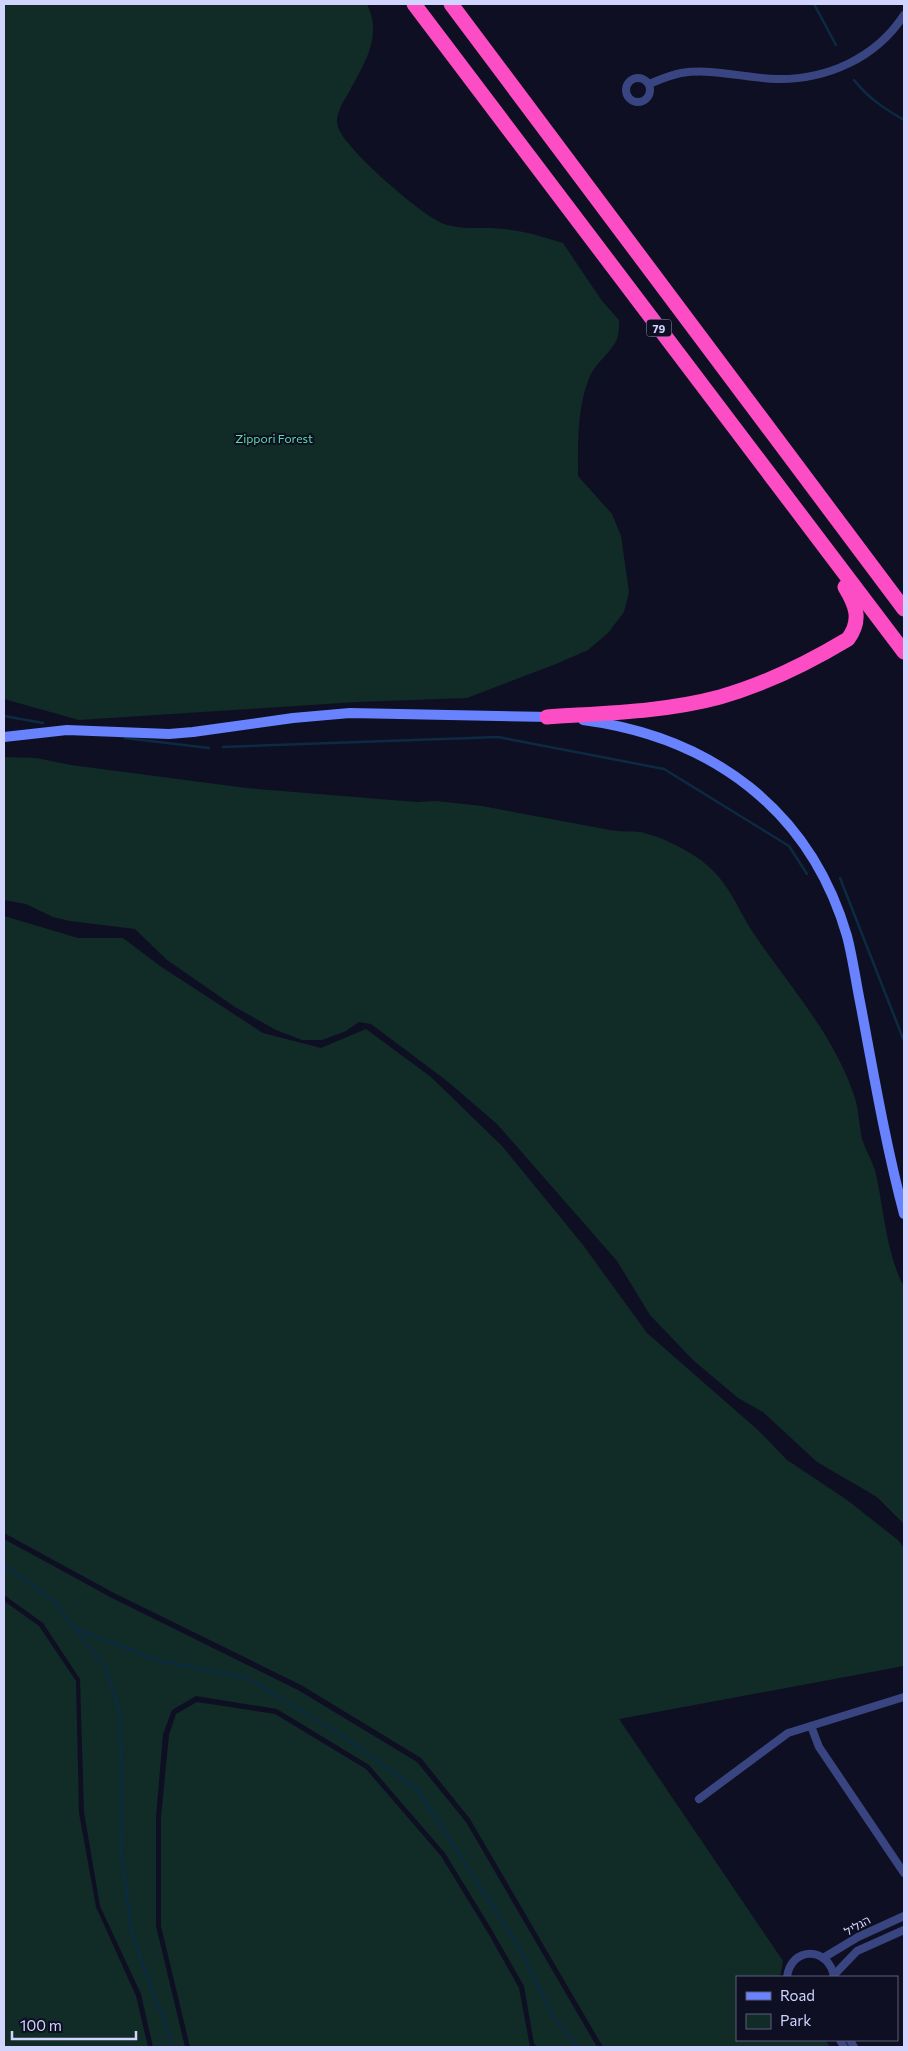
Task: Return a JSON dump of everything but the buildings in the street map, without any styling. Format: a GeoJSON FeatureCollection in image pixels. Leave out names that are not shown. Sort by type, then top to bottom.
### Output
{"type":"FeatureCollection","features":[{"type":"Feature","properties":{"kind":"highway","name":"79"},"geometry":{"type":"LineString","coordinates":[[414,4],[904,652]]}},
{"type":"Feature","properties":{"kind":"highway","name":"79"},"geometry":{"type":"LineString","coordinates":[[451,4],[904,610]]}},
{"type":"Feature","properties":{"kind":"highway"},"geometry":{"type":"LineString","coordinates":[[547,717],[647,710],[722,696],[797,668],[848,639],[856,622],[857,611],[854,601],[769,473]]}},
{"type":"Feature","properties":{"kind":"main road"},"geometry":{"type":"LineString","coordinates":[[4,737],[67,730],[169,734],[350,712],[547,717],[585,720],[646,732],[705,756],[761,796],[800,839],[828,885],[846,936],[890,1156],[904,1214]]}},
{"type":"Feature","properties":{"kind":"street"},"geometry":{"type":"LineString","coordinates":[[649,84],[682,73],[733,74],[776,78],[819,72],[848,65],[872,51],[904,16]]}},
{"type":"Feature","properties":{"kind":"street"},"geometry":{"type":"LineString","coordinates":[[700,1799],[782,1736],[904,1699]]}},
{"type":"Feature","properties":{"kind":"street"},"geometry":{"type":"LineString","coordinates":[[811,1726],[819,1747],[904,1873]]}},
{"type":"Feature","properties":{"kind":"street","name":"הגליל"},"geometry":{"type":"LineString","coordinates":[[823,1958],[858,1937],[904,1916]]}},
{"type":"Feature","properties":{"kind":"street","name":"הגליל"},"geometry":{"type":"LineString","coordinates":[[834,1976],[857,1951],[904,1930]]}},
{"type":"Feature","properties":{"kind":"street"},"geometry":{"type":"LineString","coordinates":[[787,1976],[789,1967],[795,1960],[802,1955],[811,1954],[823,1958],[833,1969],[834,1976]]}},
{"type":"Feature","properties":{"kind":"green space","name":"Zippori Forest"},"geometry":{"type":"Polygon","coordinates":[[[4,4],[367,4],[373,27],[370,50],[337,118],[338,127],[354,150],[403,196],[419,209],[444,224],[459,227],[511,230],[563,243],[602,301],[619,320],[619,332],[615,344],[590,376],[580,412],[578,438],[578,476],[612,514],[621,536],[629,592],[624,612],[608,633],[588,650],[467,698],[357,702],[79,720],[4,699],[4,4]]]}},
{"type":"Feature","properties":{"kind":"green space"},"geometry":{"type":"Polygon","coordinates":[[[4,757],[36,758],[71,765],[246,788],[482,806],[610,830],[648,834],[688,852],[702,861],[725,885],[752,931],[810,1011],[835,1053],[855,1098],[862,1139],[876,1174],[889,1246],[904,1287],[904,1524],[877,1497],[817,1462],[763,1412],[738,1398],[693,1360],[650,1315],[617,1261],[497,1124],[447,1081],[371,1024],[359,1022],[346,1031],[322,1040],[302,1040],[276,1030],[235,1007],[167,960],[135,929],[70,921],[53,917],[26,904],[4,900],[4,757]]]}},
{"type":"Feature","properties":{"kind":"green space"},"geometry":{"type":"Polygon","coordinates":[[[4,916],[78,938],[123,938],[160,966],[263,1033],[321,1048],[366,1029],[431,1077],[502,1146],[583,1245],[647,1333],[759,1431],[787,1460],[847,1500],[898,1540],[904,1548],[904,1666],[619,1719],[783,1961],[780,1976],[736,1976],[736,2041],[826,2041],[830,2047],[603,2047],[470,1819],[421,1758],[301,1685],[114,1593],[4,1533],[4,916]]]}},
{"type":"Feature","properties":{"kind":"green space"},"geometry":{"type":"Polygon","coordinates":[[[4,1539],[112,1598],[298,1690],[417,1762],[466,1822],[597,2047],[539,2047],[534,2044],[524,1986],[492,1930],[445,1853],[369,1765],[277,1709],[196,1696],[172,1710],[163,1734],[156,1817],[156,1926],[185,2047],[153,2047],[141,1994],[100,1906],[84,1812],[80,1679],[43,1623],[4,1595],[4,1539]]]}},
{"type":"Feature","properties":{"kind":"green space"},"geometry":{"type":"Polygon","coordinates":[[[4,1601],[39,1626],[76,1681],[79,1813],[96,1907],[136,1996],[148,2047],[4,2047],[4,1601]]]}},
{"type":"Feature","properties":{"kind":"green space"},"geometry":{"type":"Polygon","coordinates":[[[197,1702],[275,1714],[366,1769],[441,1856],[488,1933],[519,1988],[530,2047],[190,2047],[161,1926],[161,1817],[169,1735],[176,1714],[197,1702]]]}},
{"type":"Feature","properties":{"kind":"waterway"},"geometry":{"type":"LineString","coordinates":[[814,4],[836,45]]}},
{"type":"Feature","properties":{"kind":"waterway"},"geometry":{"type":"LineString","coordinates":[[854,80],[877,103],[904,120]]}},
{"type":"Feature","properties":{"kind":"waterway"},"geometry":{"type":"LineString","coordinates":[[4,716],[43,723]]}},
{"type":"Feature","properties":{"kind":"waterway"},"geometry":{"type":"LineString","coordinates":[[223,747],[498,737],[664,769],[789,846],[807,874]]}},
{"type":"Feature","properties":{"kind":"waterway"},"geometry":{"type":"LineString","coordinates":[[125,738],[209,748]]}},
{"type":"Feature","properties":{"kind":"waterway"},"geometry":{"type":"LineString","coordinates":[[840,878],[904,1041]]}},
{"type":"Feature","properties":{"kind":"waterway"},"geometry":{"type":"LineString","coordinates":[[4,1565],[52,1599],[106,1668],[119,1710],[122,1775],[121,1854],[132,1933],[173,2047]]}},
{"type":"Feature","properties":{"kind":"waterway"},"geometry":{"type":"LineString","coordinates":[[74,1628],[160,1661],[245,1677],[338,1733],[418,1790],[520,1949],[554,2018],[578,2047]]}}]}
